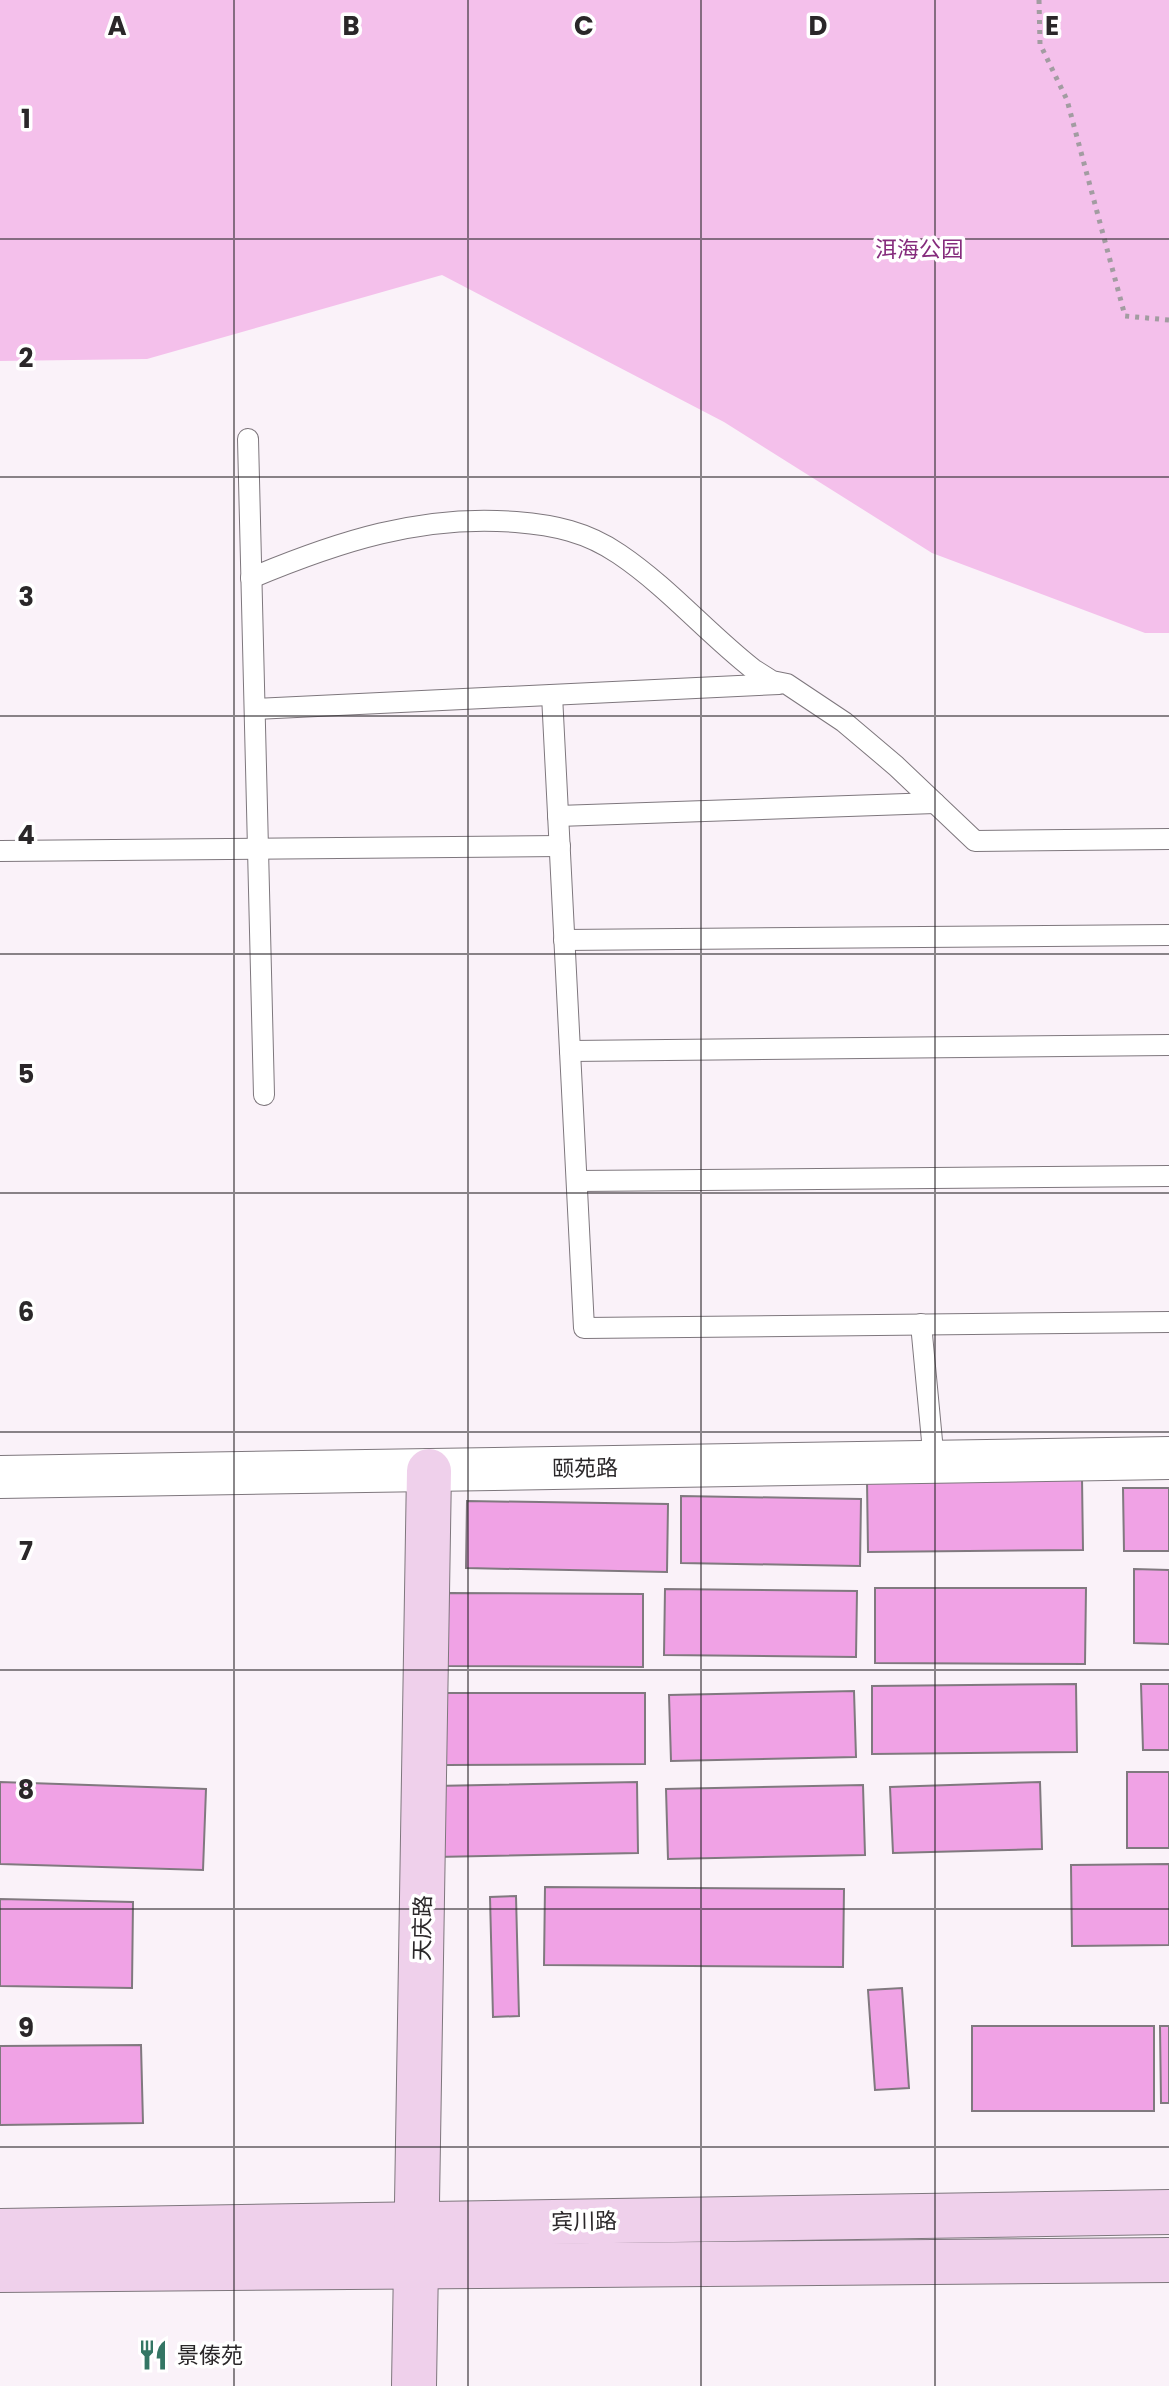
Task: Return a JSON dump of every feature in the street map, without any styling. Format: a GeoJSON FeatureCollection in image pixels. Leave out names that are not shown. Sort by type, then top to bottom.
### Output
{"type":"FeatureCollection","features":[{"type":"Feature","properties":{"kind":"main road","name":"天庆路"},"geometry":{"type":"LineString","coordinates":[[414,2386],[429,1471]]}},
{"type":"Feature","properties":{"kind":"main road","name":"宾川路"},"geometry":{"type":"LineString","coordinates":[[0,2270],[416,2244],[1169,2212]]}},
{"type":"Feature","properties":{"kind":"main road","name":"宾川路"},"geometry":{"type":"LineString","coordinates":[[0,2231],[416,2244],[1169,2260]]}},
{"type":"Feature","properties":{"kind":"street","name":"颐苑路"},"geometry":{"type":"LineString","coordinates":[[0,1477],[1169,1458]]}},
{"type":"Feature","properties":{"kind":"lane"},"geometry":{"type":"LineString","coordinates":[[248,439],[264,1095]]}},
{"type":"Feature","properties":{"kind":"lane"},"geometry":{"type":"LineString","coordinates":[[251,578],[332,546],[417,524],[488,519],[561,527],[589,537],[619,554],[671,595],[753,669],[772,681],[787,684],[844,722],[975,841],[1169,839]]}},
{"type":"Feature","properties":{"kind":"lane"},"geometry":{"type":"LineString","coordinates":[[255,709],[787,684]]}},
{"type":"Feature","properties":{"kind":"lane"},"geometry":{"type":"LineString","coordinates":[[552,695],[584,1328],[1169,1322]]}},
{"type":"Feature","properties":{"kind":"lane"},"geometry":{"type":"LineString","coordinates":[[558,816],[935,803]]}},
{"type":"Feature","properties":{"kind":"lane"},"geometry":{"type":"LineString","coordinates":[[0,851],[560,846]]}},
{"type":"Feature","properties":{"kind":"lane"},"geometry":{"type":"LineString","coordinates":[[564,940],[1169,935]]}},
{"type":"Feature","properties":{"kind":"lane"},"geometry":{"type":"LineString","coordinates":[[570,1051],[1169,1045]]}},
{"type":"Feature","properties":{"kind":"lane"},"geometry":{"type":"LineString","coordinates":[[577,1181],[1169,1176]]}},
{"type":"Feature","properties":{"kind":"lane"},"geometry":{"type":"LineString","coordinates":[[921,1324],[934,1462]]}},
{"type":"Feature","properties":{"kind":"path"},"geometry":{"type":"LineString","coordinates":[[1039,0],[1040,44],[1067,100],[1125,316],[1169,320]]}},
{"type":"Feature","properties":{"kind":"green space","name":"洱海公园"},"geometry":{"type":"Polygon","coordinates":[[[0,0],[1169,0],[1169,633],[1145,633],[932,553],[724,422],[442,275],[147,359],[0,361],[0,0]]]}},
{"type":"Feature","properties":{"kind":"building"},"geometry":{"type":"Polygon","coordinates":[[[1082,1478],[1083,1550],[868,1552],[867,1480],[1082,1478]]]}},
{"type":"Feature","properties":{"kind":"building"},"geometry":{"type":"Polygon","coordinates":[[[1123,1488],[1169,1488],[1169,1551],[1124,1551],[1123,1488]]]}},
{"type":"Feature","properties":{"kind":"building"},"geometry":{"type":"Polygon","coordinates":[[[681,1496],[861,1499],[860,1566],[681,1563],[681,1496]]]}},
{"type":"Feature","properties":{"kind":"building"},"geometry":{"type":"Polygon","coordinates":[[[467,1501],[668,1504],[667,1572],[466,1568],[467,1501]]]}},
{"type":"Feature","properties":{"kind":"building"},"geometry":{"type":"Polygon","coordinates":[[[1134,1569],[1169,1570],[1169,1644],[1134,1643],[1134,1569]]]}},
{"type":"Feature","properties":{"kind":"building"},"geometry":{"type":"Polygon","coordinates":[[[875,1588],[1086,1588],[1085,1664],[875,1663],[875,1588]]]}},
{"type":"Feature","properties":{"kind":"building"},"geometry":{"type":"Polygon","coordinates":[[[665,1589],[857,1591],[856,1657],[664,1655],[665,1589]]]}},
{"type":"Feature","properties":{"kind":"building"},"geometry":{"type":"Polygon","coordinates":[[[447,1593],[643,1594],[643,1667],[446,1666],[447,1593]]]}},
{"type":"Feature","properties":{"kind":"building"},"geometry":{"type":"Polygon","coordinates":[[[1076,1684],[1077,1752],[872,1754],[872,1686],[1076,1684]]]}},
{"type":"Feature","properties":{"kind":"building"},"geometry":{"type":"Polygon","coordinates":[[[1141,1684],[1169,1684],[1169,1750],[1143,1750],[1141,1684]]]}},
{"type":"Feature","properties":{"kind":"building"},"geometry":{"type":"Polygon","coordinates":[[[854,1691],[856,1757],[671,1761],[669,1695],[854,1691]]]}},
{"type":"Feature","properties":{"kind":"building"},"geometry":{"type":"Polygon","coordinates":[[[446,1693],[645,1693],[645,1764],[446,1765],[446,1693]]]}},
{"type":"Feature","properties":{"kind":"building"},"geometry":{"type":"Polygon","coordinates":[[[1127,1772],[1169,1772],[1169,1848],[1127,1848],[1127,1772]]]}},
{"type":"Feature","properties":{"kind":"building"},"geometry":{"type":"Polygon","coordinates":[[[0,1782],[206,1789],[203,1870],[0,1864],[0,1782]]]}},
{"type":"Feature","properties":{"kind":"building"},"geometry":{"type":"Polygon","coordinates":[[[637,1782],[638,1853],[436,1857],[434,1786],[637,1782]]]}},
{"type":"Feature","properties":{"kind":"building"},"geometry":{"type":"Polygon","coordinates":[[[1040,1782],[1042,1849],[893,1853],[890,1787],[1040,1782]]]}},
{"type":"Feature","properties":{"kind":"building"},"geometry":{"type":"Polygon","coordinates":[[[863,1785],[865,1855],[668,1859],[666,1789],[863,1785]]]}},
{"type":"Feature","properties":{"kind":"building"},"geometry":{"type":"Polygon","coordinates":[[[1169,1864],[1169,1945],[1072,1946],[1071,1865],[1169,1864]]]}},
{"type":"Feature","properties":{"kind":"building"},"geometry":{"type":"Polygon","coordinates":[[[545,1887],[844,1889],[843,1967],[544,1965],[545,1887]]]}},
{"type":"Feature","properties":{"kind":"building"},"geometry":{"type":"Polygon","coordinates":[[[516,1896],[519,2016],[493,2017],[490,1897],[516,1896]]]}},
{"type":"Feature","properties":{"kind":"building"},"geometry":{"type":"Polygon","coordinates":[[[0,1899],[133,1902],[132,1988],[0,1986],[0,1899]]]}},
{"type":"Feature","properties":{"kind":"building"},"geometry":{"type":"Polygon","coordinates":[[[902,1988],[909,2088],[875,2090],[868,1990],[902,1988]]]}},
{"type":"Feature","properties":{"kind":"building"},"geometry":{"type":"Polygon","coordinates":[[[972,2026],[1154,2026],[1154,2111],[972,2111],[972,2026]]]}},
{"type":"Feature","properties":{"kind":"building"},"geometry":{"type":"Polygon","coordinates":[[[1160,2026],[1169,2026],[1169,2103],[1161,2103],[1160,2026]]]}},
{"type":"Feature","properties":{"kind":"building"},"geometry":{"type":"Polygon","coordinates":[[[141,2045],[143,2123],[0,2125],[0,2046],[141,2045]]]}},
{"type":"Feature","properties":{"kind":"place","name":"景傣苑"},"geometry":{"type":"Point","coordinates":[153,2355]}}]}
